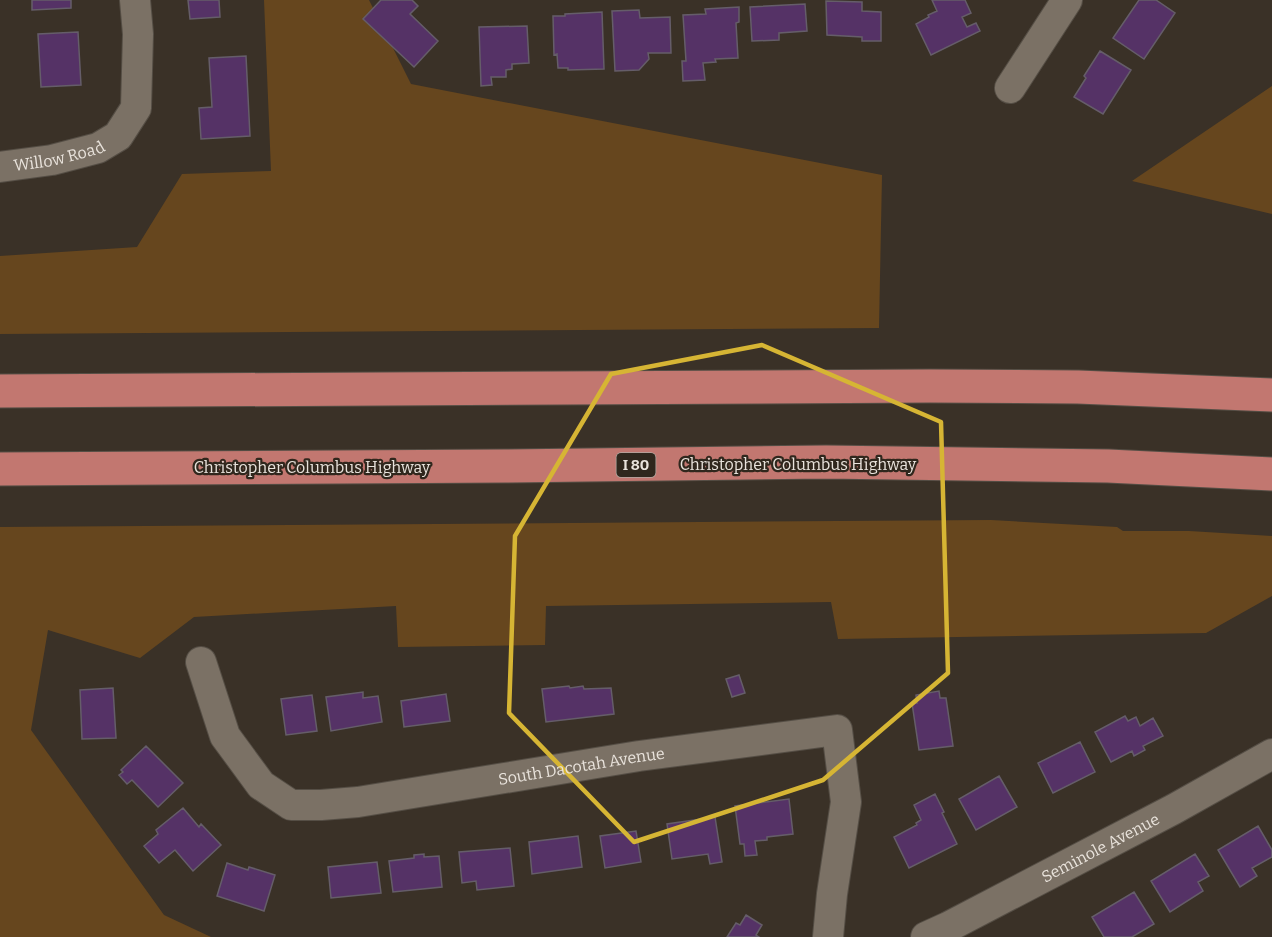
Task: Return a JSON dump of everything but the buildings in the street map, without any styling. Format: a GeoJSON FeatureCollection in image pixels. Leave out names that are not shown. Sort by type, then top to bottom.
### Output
{"type":"FeatureCollection","features":[{"type":"Feature","properties":{"kind":"highway"},"geometry":{"type":"LineString","coordinates":[[0,391],[930,386],[1078,387],[1272,395]]}},
{"type":"Feature","properties":{"kind":"highway","name":"Christopher Columbus Highway"},"geometry":{"type":"LineString","coordinates":[[0,469],[838,462],[1108,466],[1272,474]]}},
{"type":"Feature","properties":{"kind":"street","name":"Willow Road"},"geometry":{"type":"LineString","coordinates":[[0,167],[52,160],[98,148],[118,136],[136,108],[138,34],[135,0]]}},
{"type":"Feature","properties":{"kind":"street"},"geometry":{"type":"LineString","coordinates":[[1010,88],[1067,0]]}},
{"type":"Feature","properties":{"kind":"street","name":"South Dacotah Avenue"},"geometry":{"type":"LineString","coordinates":[[201,662],[225,736],[261,785],[291,805],[358,802],[639,756],[837,730],[846,802],[828,937]]}},
{"type":"Feature","properties":{"kind":"street","name":"Seminole Avenue"},"geometry":{"type":"LineString","coordinates":[[926,937],[1174,809],[1272,754]]}},
{"type":"Feature","properties":{"kind":"highlighted area"},"geometry":{"type":"Polygon","coordinates":[[[762,345],[941,422],[948,673],[823,780],[634,842],[509,713],[515,536],[611,374],[762,345]]]}},
{"type":"Feature","properties":{"kind":"shaded area"},"geometry":{"type":"Polygon","coordinates":[[[264,0],[369,0],[411,84],[882,175],[879,328],[0,334],[0,256],[137,247],[182,174],[271,171],[264,0]]]}},
{"type":"Feature","properties":{"kind":"shaded area"},"geometry":{"type":"Polygon","coordinates":[[[1272,86],[1272,214],[1132,181],[1272,86]]]}},
{"type":"Feature","properties":{"kind":"shaded area"},"geometry":{"type":"Polygon","coordinates":[[[991,520],[1117,527],[1123,531],[1189,531],[1272,536],[1272,596],[1206,633],[838,639],[831,602],[546,606],[545,645],[398,647],[396,606],[194,617],[140,658],[48,630],[31,730],[164,915],[211,937],[0,937],[0,527],[991,520]]]}}]}
